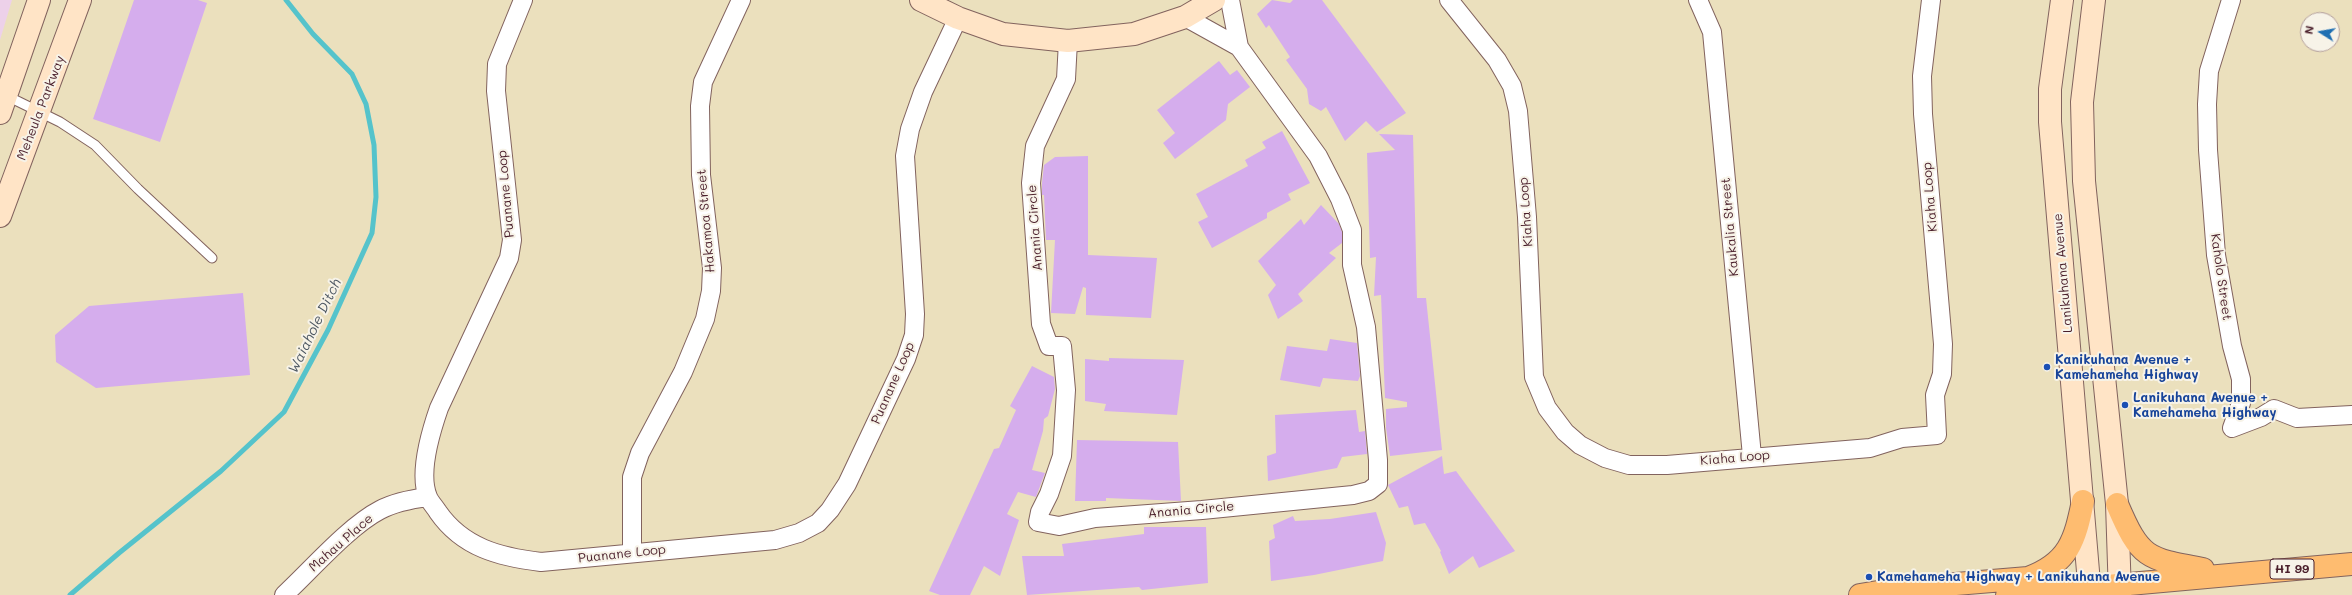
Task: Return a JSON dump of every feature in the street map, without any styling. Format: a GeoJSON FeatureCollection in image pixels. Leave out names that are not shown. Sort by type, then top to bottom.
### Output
{"type":"FeatureCollection","features":[{"type":"Feature","properties":{"kind":"main road"},"geometry":{"type":"LineString","coordinates":[[3,104],[39,0]]}},
{"type":"Feature","properties":{"kind":"main road","name":"Meheula Parkway"},"geometry":{"type":"LineString","coordinates":[[0,216],[80,0]]}},
{"type":"Feature","properties":{"kind":"main road"},"geometry":{"type":"LineString","coordinates":[[920,0],[958,18],[1003,34],[1068,41],[1134,34],[1185,17],[1214,0]]}},
{"type":"Feature","properties":{"kind":"main road","name":"Lanikuhana Avenue"},"geometry":{"type":"LineString","coordinates":[[2062,0],[2050,89],[2050,122],[2090,591]]}},
{"type":"Feature","properties":{"kind":"main road"},"geometry":{"type":"LineString","coordinates":[[2094,0],[2082,102],[2084,181],[2117,504],[2120,590]]}},
{"type":"Feature","properties":{"kind":"main road"},"geometry":{"type":"LineString","coordinates":[[1860,595],[1896,589],[2028,578],[2046,572],[2057,563],[2069,549],[2077,532],[2083,501]]}},
{"type":"Feature","properties":{"kind":"main road"},"geometry":{"type":"LineString","coordinates":[[2117,504],[2128,530],[2147,555],[2170,563],[2232,574]]}},
{"type":"Feature","properties":{"kind":"main road","name":"HI 99"},"geometry":{"type":"LineString","coordinates":[[2007,595],[2120,590],[2232,574],[2352,564]]}},
{"type":"Feature","properties":{"kind":"street","name":"Puanane Loop"},"geometry":{"type":"LineString","coordinates":[[523,0],[507,36],[497,71],[496,91],[512,240],[509,258],[439,408],[430,434],[424,475],[428,497],[449,527],[489,552],[510,558],[541,562],[775,540],[799,533],[818,523],[830,510],[847,484],[906,359],[914,335],[915,314],[905,156],[910,129],[923,92],[958,18]]}},
{"type":"Feature","properties":{"kind":"street","name":"Hakamoa Street"},"geometry":{"type":"LineString","coordinates":[[632,553],[632,477],[640,453],[683,372],[705,319],[711,291],[712,268],[701,175],[700,106],[703,82],[741,0]]}},
{"type":"Feature","properties":{"kind":"street","name":"Anania Circle"},"geometry":{"type":"LineString","coordinates":[[1230,0],[1238,47]]}},
{"type":"Feature","properties":{"kind":"street","name":"Kiaha Loop"},"geometry":{"type":"LineString","coordinates":[[1449,0],[1497,60],[1512,86],[1518,111],[1527,217],[1534,377],[1547,408],[1565,432],[1580,445],[1605,458],[1629,465],[1667,465],[1752,456],[1870,448],[1902,438],[1937,435],[1935,395],[1942,374],[1943,344],[1923,114],[1922,76],[1931,0]]}},
{"type":"Feature","properties":{"kind":"street","name":"Kaukalia Street"},"geometry":{"type":"LineString","coordinates":[[1698,0],[1712,32],[1752,456]]}},
{"type":"Feature","properties":{"kind":"street","name":"Kaholo Street"},"geometry":{"type":"LineString","coordinates":[[2230,0],[2209,72],[2207,104],[2208,150],[2216,255],[2232,346],[2241,379],[2241,403],[2232,428],[2261,417],[2274,409],[2297,418],[2352,415]]}},
{"type":"Feature","properties":{"kind":"street","name":"Anania Circle"},"geometry":{"type":"LineString","coordinates":[[1068,41],[1066,79],[1035,146],[1031,183],[1041,324],[1050,346],[1062,346],[1066,390],[1062,456],[1049,494],[1040,512],[1038,522],[1059,526],[1095,518],[1202,510],[1353,495],[1369,491],[1378,484],[1378,460],[1366,327],[1352,265],[1352,230],[1340,199],[1318,156],[1238,47],[1185,17]]}},
{"type":"Feature","properties":{"kind":"street","name":"Mahau Place"},"geometry":{"type":"LineString","coordinates":[[284,595],[354,528],[380,510],[404,500],[428,497]]}},
{"type":"Feature","properties":{"kind":"lane"},"geometry":{"type":"LineString","coordinates":[[3,104],[40,111],[95,145],[138,189],[212,258]]}},
{"type":"Feature","properties":{"kind":"shaded area"},"geometry":{"type":"Polygon","coordinates":[[[0,0],[12,0],[0,40],[0,0]]]}},
{"type":"Feature","properties":{"kind":"building"},"geometry":{"type":"Polygon","coordinates":[[[134,0],[198,0],[207,3],[160,142],[93,119],[134,0]]]}},
{"type":"Feature","properties":{"kind":"building"},"geometry":{"type":"Polygon","coordinates":[[[1272,0],[1290,3],[1293,0],[1322,0],[1406,113],[1377,132],[1366,121],[1345,141],[1326,107],[1321,111],[1309,104],[1307,89],[1286,60],[1290,57],[1269,25],[1266,28],[1257,14],[1272,0]]]}},
{"type":"Feature","properties":{"kind":"building"},"geometry":{"type":"Polygon","coordinates":[[[1219,61],[1230,75],[1237,70],[1250,87],[1228,104],[1226,120],[1175,159],[1163,143],[1175,133],[1157,110],[1219,61]]]}},
{"type":"Feature","properties":{"kind":"building"},"geometry":{"type":"Polygon","coordinates":[[[1282,131],[1310,183],[1288,194],[1291,200],[1267,213],[1267,218],[1212,248],[1198,222],[1208,217],[1196,194],[1248,166],[1245,160],[1266,148],[1262,142],[1282,131]]]}},
{"type":"Feature","properties":{"kind":"building"},"geometry":{"type":"Polygon","coordinates":[[[1379,134],[1413,135],[1417,298],[1426,298],[1442,450],[1390,456],[1386,428],[1386,409],[1407,407],[1407,402],[1385,398],[1381,295],[1374,296],[1376,257],[1370,258],[1367,153],[1395,150],[1379,134]]]}},
{"type":"Feature","properties":{"kind":"building"},"geometry":{"type":"Polygon","coordinates":[[[1088,156],[1088,255],[1157,258],[1151,318],[1086,315],[1086,288],[1083,287],[1075,314],[1051,313],[1055,240],[1046,240],[1044,195],[1042,195],[1044,165],[1055,157],[1088,156]]]}},
{"type":"Feature","properties":{"kind":"building"},"geometry":{"type":"Polygon","coordinates":[[[1321,205],[1339,224],[1342,232],[1342,243],[1329,253],[1336,258],[1298,294],[1303,301],[1278,319],[1268,295],[1276,285],[1258,261],[1301,219],[1304,225],[1321,205]]]}},
{"type":"Feature","properties":{"kind":"building"},"geometry":{"type":"Polygon","coordinates":[[[243,293],[250,375],[96,388],[56,362],[55,335],[89,306],[243,293]]]}},
{"type":"Feature","properties":{"kind":"building"},"geometry":{"type":"Polygon","coordinates":[[[1330,339],[1357,343],[1360,376],[1358,381],[1323,378],[1320,387],[1280,380],[1287,346],[1327,351],[1330,339]]]}},
{"type":"Feature","properties":{"kind":"building"},"geometry":{"type":"Polygon","coordinates":[[[1109,358],[1184,360],[1177,415],[1104,411],[1106,404],[1085,401],[1085,359],[1109,361],[1109,358]]]}},
{"type":"Feature","properties":{"kind":"building"},"geometry":{"type":"Polygon","coordinates":[[[1032,366],[1054,377],[1055,389],[1048,416],[1044,419],[1043,431],[1032,470],[1045,473],[1036,497],[1018,492],[1007,514],[1019,520],[1000,576],[984,566],[970,595],[940,595],[929,591],[994,449],[999,448],[1016,410],[1010,406],[1032,366]]]}},
{"type":"Feature","properties":{"kind":"building"},"geometry":{"type":"Polygon","coordinates":[[[1356,410],[1359,432],[1365,431],[1367,454],[1342,457],[1337,468],[1268,481],[1267,456],[1276,453],[1275,415],[1356,410]]]}},
{"type":"Feature","properties":{"kind":"building"},"geometry":{"type":"Polygon","coordinates":[[[1077,440],[1178,442],[1181,501],[1106,498],[1106,501],[1075,501],[1077,440]]]}},
{"type":"Feature","properties":{"kind":"building"},"geometry":{"type":"Polygon","coordinates":[[[1442,456],[1444,474],[1456,471],[1515,551],[1479,568],[1473,556],[1449,574],[1440,552],[1441,551],[1425,523],[1414,525],[1408,506],[1399,508],[1388,485],[1442,456]]]}},
{"type":"Feature","properties":{"kind":"building"},"geometry":{"type":"Polygon","coordinates":[[[1376,512],[1386,543],[1383,561],[1314,575],[1271,581],[1269,541],[1275,538],[1273,525],[1293,516],[1295,521],[1330,519],[1376,512]]]}},
{"type":"Feature","properties":{"kind":"building"},"geometry":{"type":"Polygon","coordinates":[[[1144,527],[1206,527],[1208,583],[1142,590],[1139,587],[1027,595],[1022,556],[1064,556],[1062,544],[1144,534],[1144,527]]]}},
{"type":"Feature","properties":{"kind":"waterway","name":"Waiahole Ditch"},"geometry":{"type":"LineString","coordinates":[[70,595],[119,553],[221,471],[284,412],[328,330],[372,233],[376,197],[374,145],[366,104],[352,74],[313,34],[286,0]]}},
{"type":"Feature","properties":{"kind":"place","name":"Kanikuhana Avenue + Kamehameha Highway"},"geometry":{"type":"Point","coordinates":[2047,367]}},
{"type":"Feature","properties":{"kind":"place","name":"Lanikuhana Avenue + Kamehameha Highway"},"geometry":{"type":"Point","coordinates":[2125,405]}},
{"type":"Feature","properties":{"kind":"place","name":"Kamehameha Highway + Lanikuhana Avenue"},"geometry":{"type":"Point","coordinates":[1869,577]}}]}
